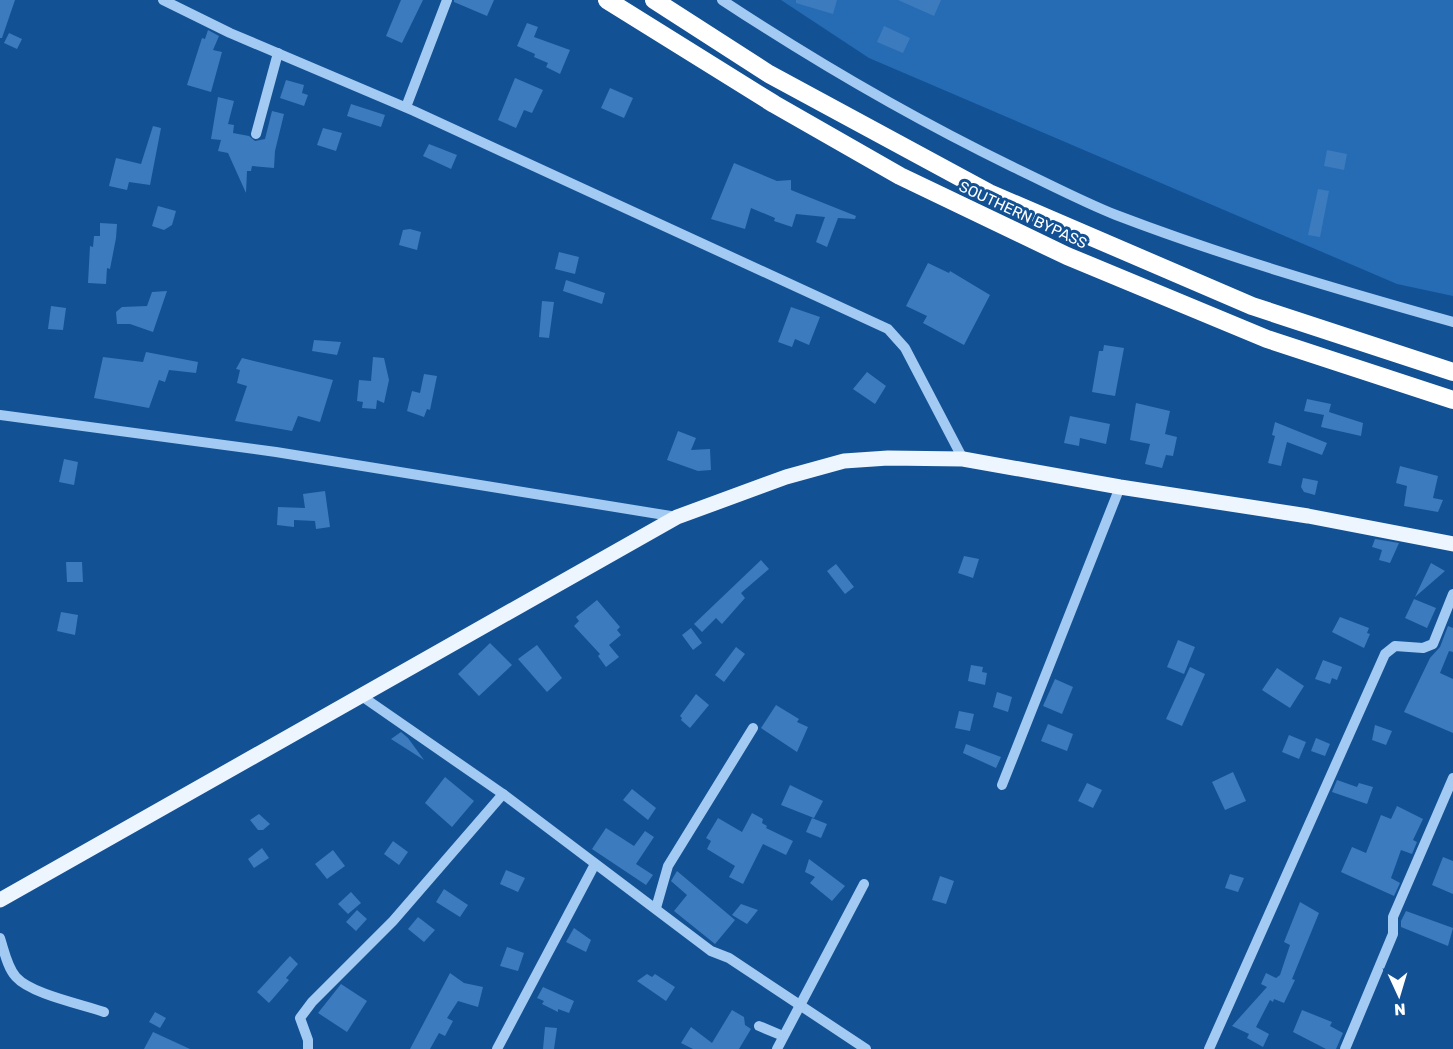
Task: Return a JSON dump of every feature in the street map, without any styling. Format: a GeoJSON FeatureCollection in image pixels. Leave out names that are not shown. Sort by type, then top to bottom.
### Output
{"type":"FeatureCollection","features":[{"type":"Feature","properties":{"kind":"highway","name":"SOUTHERN BYPASS"},"geometry":{"type":"LineString","coordinates":[[607,0],[774,105],[900,176],[1057,251],[1267,339],[1453,400]]}},
{"type":"Feature","properties":{"kind":"highway","name":"SOUTHERN BYPASS"},"geometry":{"type":"LineString","coordinates":[[654,0],[769,74],[989,193],[1252,306],[1453,372]]}},
{"type":"Feature","properties":{"kind":"main road"},"geometry":{"type":"LineString","coordinates":[[0,900],[363,697],[677,517],[786,477],[844,461],[888,458],[963,459],[1120,487],[1308,516],[1453,544]]}},
{"type":"Feature","properties":{"kind":"street"},"geometry":{"type":"LineString","coordinates":[[163,0],[278,53],[406,107],[888,329],[905,348],[963,459]]}},
{"type":"Feature","properties":{"kind":"street"},"geometry":{"type":"LineString","coordinates":[[406,107],[447,0]]}},
{"type":"Feature","properties":{"kind":"street"},"geometry":{"type":"LineString","coordinates":[[722,0],[798,51],[881,99],[964,143],[1114,214],[1343,292],[1453,322]]}},
{"type":"Feature","properties":{"kind":"street"},"geometry":{"type":"LineString","coordinates":[[256,134],[278,53]]}},
{"type":"Feature","properties":{"kind":"street"},"geometry":{"type":"LineString","coordinates":[[0,415],[276,452],[677,517]]}},
{"type":"Feature","properties":{"kind":"street"},"geometry":{"type":"LineString","coordinates":[[1002,785],[1120,487]]}},
{"type":"Feature","properties":{"kind":"street"},"geometry":{"type":"LineString","coordinates":[[1209,1049],[1385,654],[1395,646],[1423,648],[1433,644],[1453,594]]}},
{"type":"Feature","properties":{"kind":"street"},"geometry":{"type":"LineString","coordinates":[[363,697],[503,794],[711,951],[729,958],[802,1004],[866,1049]]}},
{"type":"Feature","properties":{"kind":"street"},"geometry":{"type":"LineString","coordinates":[[656,908],[668,866],[753,728]]}},
{"type":"Feature","properties":{"kind":"street"},"geometry":{"type":"LineString","coordinates":[[1345,1049],[1393,934],[1393,917],[1453,778]]}},
{"type":"Feature","properties":{"kind":"street"},"geometry":{"type":"LineString","coordinates":[[308,1049],[308,1040],[300,1018],[312,1002],[393,921],[503,794]]}},
{"type":"Feature","properties":{"kind":"street"},"geometry":{"type":"LineString","coordinates":[[497,1049],[596,864]]}},
{"type":"Feature","properties":{"kind":"street"},"geometry":{"type":"LineString","coordinates":[[777,1049],[864,884]]}},
{"type":"Feature","properties":{"kind":"street"},"geometry":{"type":"LineString","coordinates":[[0,938],[9,965],[16,977],[29,986],[104,1012]]}},
{"type":"Feature","properties":{"kind":"street"},"geometry":{"type":"LineString","coordinates":[[759,1026],[783,1036]]}},
{"type":"Feature","properties":{"kind":"shaded area"},"geometry":{"type":"Polygon","coordinates":[[[781,0],[1453,0],[1453,296],[1397,284],[869,58],[781,0]]]}},
{"type":"Feature","properties":{"kind":"building"},"geometry":{"type":"Polygon","coordinates":[[[0,0],[15,0],[2,38],[0,38],[0,0]]]}},
{"type":"Feature","properties":{"kind":"building"},"geometry":{"type":"Polygon","coordinates":[[[401,0],[423,0],[402,43],[386,36],[401,0]]]}},
{"type":"Feature","properties":{"kind":"building"},"geometry":{"type":"Polygon","coordinates":[[[454,0],[494,0],[487,16],[454,0]]]}},
{"type":"Feature","properties":{"kind":"building"},"geometry":{"type":"Polygon","coordinates":[[[796,0],[837,0],[833,14],[796,3],[796,0]]]}},
{"type":"Feature","properties":{"kind":"building"},"geometry":{"type":"Polygon","coordinates":[[[898,0],[941,0],[934,16],[898,0]]]}},
{"type":"Feature","properties":{"kind":"building"},"geometry":{"type":"Polygon","coordinates":[[[527,23],[538,27],[534,37],[570,50],[560,74],[546,67],[548,63],[534,57],[535,54],[517,46],[527,23]]]}},
{"type":"Feature","properties":{"kind":"building"},"geometry":{"type":"Polygon","coordinates":[[[884,26],[910,38],[903,53],[877,42],[884,26]]]}},
{"type":"Feature","properties":{"kind":"building"},"geometry":{"type":"Polygon","coordinates":[[[208,30],[219,36],[213,50],[222,52],[211,92],[187,85],[202,38],[205,39],[208,30]]]}},
{"type":"Feature","properties":{"kind":"building"},"geometry":{"type":"Polygon","coordinates":[[[9,33],[22,39],[17,49],[4,43],[9,33]]]}},
{"type":"Feature","properties":{"kind":"building"},"geometry":{"type":"Polygon","coordinates":[[[515,78],[543,90],[532,113],[524,110],[516,128],[498,120],[515,78]]]}},
{"type":"Feature","properties":{"kind":"building"},"geometry":{"type":"Polygon","coordinates":[[[286,80],[304,85],[302,93],[308,95],[304,106],[280,98],[286,80]]]}},
{"type":"Feature","properties":{"kind":"building"},"geometry":{"type":"Polygon","coordinates":[[[610,88],[633,98],[624,118],[601,108],[610,88]]]}},
{"type":"Feature","properties":{"kind":"building"},"geometry":{"type":"Polygon","coordinates":[[[218,97],[234,101],[228,124],[234,125],[233,133],[249,136],[255,141],[265,139],[272,111],[284,114],[275,151],[274,168],[252,166],[251,171],[247,171],[246,193],[228,153],[218,151],[221,140],[211,139],[218,97]]]}},
{"type":"Feature","properties":{"kind":"building"},"geometry":{"type":"Polygon","coordinates":[[[351,104],[385,115],[381,127],[347,116],[351,104]]]}},
{"type":"Feature","properties":{"kind":"building"},"geometry":{"type":"Polygon","coordinates":[[[153,126],[161,128],[150,185],[129,182],[127,190],[109,186],[116,158],[141,164],[153,126]]]}},
{"type":"Feature","properties":{"kind":"building"},"geometry":{"type":"Polygon","coordinates":[[[323,128],[342,133],[336,151],[317,145],[323,128]]]}},
{"type":"Feature","properties":{"kind":"building"},"geometry":{"type":"Polygon","coordinates":[[[429,144],[457,155],[451,169],[423,156],[429,144]]]}},
{"type":"Feature","properties":{"kind":"building"},"geometry":{"type":"Polygon","coordinates":[[[1327,150],[1347,154],[1344,170],[1324,166],[1327,150]]]}},
{"type":"Feature","properties":{"kind":"building"},"geometry":{"type":"Polygon","coordinates":[[[734,163],[777,181],[791,180],[791,190],[856,216],[855,219],[838,218],[827,247],[816,242],[825,217],[796,214],[792,227],[774,221],[775,218],[751,208],[745,229],[711,219],[734,163]]]}},
{"type":"Feature","properties":{"kind":"building"},"geometry":{"type":"Polygon","coordinates":[[[1318,189],[1329,191],[1320,237],[1308,235],[1318,189]]]}},
{"type":"Feature","properties":{"kind":"building"},"geometry":{"type":"Polygon","coordinates":[[[158,206],[176,211],[172,225],[164,230],[152,226],[158,206]]]}},
{"type":"Feature","properties":{"kind":"building"},"geometry":{"type":"Polygon","coordinates":[[[100,223],[117,224],[110,269],[107,268],[106,284],[88,283],[90,246],[93,247],[94,236],[100,236],[100,223]]]}},
{"type":"Feature","properties":{"kind":"building"},"geometry":{"type":"Polygon","coordinates":[[[403,230],[421,232],[417,250],[399,245],[403,230]]]}},
{"type":"Feature","properties":{"kind":"building"},"geometry":{"type":"Polygon","coordinates":[[[559,252],[579,257],[575,274],[555,269],[559,252]]]}},
{"type":"Feature","properties":{"kind":"building"},"geometry":{"type":"Polygon","coordinates":[[[928,263],[949,273],[950,271],[990,295],[964,345],[923,323],[927,316],[906,306],[928,263]]]}},
{"type":"Feature","properties":{"kind":"building"},"geometry":{"type":"Polygon","coordinates":[[[566,280],[605,293],[602,304],[563,291],[566,280]]]}},
{"type":"Feature","properties":{"kind":"building"},"geometry":{"type":"Polygon","coordinates":[[[167,291],[153,332],[130,324],[117,324],[116,312],[122,307],[147,306],[152,292],[167,291]]]}},
{"type":"Feature","properties":{"kind":"building"},"geometry":{"type":"Polygon","coordinates":[[[542,301],[554,302],[549,338],[539,337],[542,301]]]}},
{"type":"Feature","properties":{"kind":"building"},"geometry":{"type":"Polygon","coordinates":[[[51,306],[66,308],[63,330],[48,329],[51,306]]]}},
{"type":"Feature","properties":{"kind":"building"},"geometry":{"type":"Polygon","coordinates":[[[791,307],[820,317],[809,345],[795,339],[792,347],[778,342],[791,307]]]}},
{"type":"Feature","properties":{"kind":"building"},"geometry":{"type":"Polygon","coordinates":[[[314,340],[341,342],[337,355],[312,351],[314,340]]]}},
{"type":"Feature","properties":{"kind":"building"},"geometry":{"type":"Polygon","coordinates":[[[1104,345],[1124,348],[1115,396],[1092,392],[1099,351],[1103,351],[1104,345]]]}},
{"type":"Feature","properties":{"kind":"building"},"geometry":{"type":"Polygon","coordinates":[[[146,352],[198,362],[196,373],[169,370],[165,382],[159,380],[149,408],[94,398],[103,357],[143,362],[146,352]]]}},
{"type":"Feature","properties":{"kind":"building"},"geometry":{"type":"Polygon","coordinates":[[[373,357],[384,358],[389,380],[384,403],[377,400],[376,409],[362,408],[363,402],[357,401],[359,380],[371,381],[373,357]]]}},
{"type":"Feature","properties":{"kind":"building"},"geometry":{"type":"Polygon","coordinates":[[[242,358],[333,380],[320,422],[298,416],[292,431],[235,421],[247,386],[237,383],[240,370],[236,369],[242,358]]]}},
{"type":"Feature","properties":{"kind":"building"},"geometry":{"type":"Polygon","coordinates":[[[867,372],[886,386],[875,404],[853,389],[867,372]]]}},
{"type":"Feature","properties":{"kind":"building"},"geometry":{"type":"Polygon","coordinates":[[[424,374],[437,376],[430,410],[427,409],[424,417],[407,411],[412,391],[420,393],[424,374]]]}},
{"type":"Feature","properties":{"kind":"building"},"geometry":{"type":"Polygon","coordinates":[[[1307,399],[1331,404],[1329,412],[1363,423],[1361,436],[1321,427],[1324,415],[1304,411],[1307,399]]]}},
{"type":"Feature","properties":{"kind":"building"},"geometry":{"type":"Polygon","coordinates":[[[1136,403],[1170,411],[1165,434],[1177,437],[1173,456],[1166,455],[1162,468],[1145,464],[1150,444],[1130,440],[1136,403]]]}},
{"type":"Feature","properties":{"kind":"building"},"geometry":{"type":"Polygon","coordinates":[[[1070,416],[1110,424],[1106,444],[1080,438],[1079,446],[1064,443],[1070,416]]]}},
{"type":"Feature","properties":{"kind":"building"},"geometry":{"type":"Polygon","coordinates":[[[1275,422],[1327,443],[1322,455],[1287,442],[1281,466],[1268,463],[1275,436],[1272,435],[1275,422]]]}},
{"type":"Feature","properties":{"kind":"building"},"geometry":{"type":"Polygon","coordinates":[[[678,431],[696,438],[691,450],[710,449],[711,470],[698,471],[667,460],[678,431]]]}},
{"type":"Feature","properties":{"kind":"building"},"geometry":{"type":"Polygon","coordinates":[[[64,459],[78,462],[74,485],[59,482],[64,459]]]}},
{"type":"Feature","properties":{"kind":"building"},"geometry":{"type":"Polygon","coordinates":[[[1400,466],[1438,476],[1433,498],[1443,500],[1438,512],[1404,506],[1407,486],[1396,483],[1400,466]]]}},
{"type":"Feature","properties":{"kind":"building"},"geometry":{"type":"Polygon","coordinates":[[[1303,478],[1318,481],[1315,495],[1304,492],[1301,487],[1303,478]]]}},
{"type":"Feature","properties":{"kind":"building"},"geometry":{"type":"Polygon","coordinates":[[[325,491],[330,527],[316,529],[315,521],[294,520],[294,527],[277,525],[278,507],[305,508],[303,494],[325,491]]]}},
{"type":"Feature","properties":{"kind":"building"},"geometry":{"type":"Polygon","coordinates":[[[1375,539],[1399,543],[1390,563],[1379,560],[1382,550],[1372,547],[1375,539]]]}},
{"type":"Feature","properties":{"kind":"building"},"geometry":{"type":"Polygon","coordinates":[[[964,556],[979,559],[973,578],[958,573],[964,556]]]}},
{"type":"Feature","properties":{"kind":"building"},"geometry":{"type":"Polygon","coordinates":[[[761,560],[769,569],[741,593],[745,598],[722,624],[716,618],[702,632],[694,624],[761,560]]]}},
{"type":"Feature","properties":{"kind":"building"},"geometry":{"type":"Polygon","coordinates":[[[66,562],[82,562],[83,582],[67,582],[66,562]]]}},
{"type":"Feature","properties":{"kind":"building"},"geometry":{"type":"Polygon","coordinates":[[[1431,563],[1445,571],[1415,597],[1431,563]]]}},
{"type":"Feature","properties":{"kind":"building"},"geometry":{"type":"Polygon","coordinates":[[[836,564],[854,587],[845,594],[827,571],[836,564]]]}},
{"type":"Feature","properties":{"kind":"building"},"geometry":{"type":"Polygon","coordinates":[[[1414,599],[1436,608],[1427,628],[1405,618],[1414,599]]]}},
{"type":"Feature","properties":{"kind":"building"},"geometry":{"type":"Polygon","coordinates":[[[597,600],[620,627],[617,630],[621,635],[609,645],[619,657],[606,667],[598,656],[600,654],[574,626],[579,621],[576,617],[597,600]]]}},
{"type":"Feature","properties":{"kind":"building"},"geometry":{"type":"Polygon","coordinates":[[[61,612],[78,615],[75,635],[57,631],[61,612]]]}},
{"type":"Feature","properties":{"kind":"building"},"geometry":{"type":"Polygon","coordinates":[[[1340,617],[1369,628],[1367,633],[1370,634],[1364,648],[1332,632],[1340,617]]]}},
{"type":"Feature","properties":{"kind":"building"},"geometry":{"type":"Polygon","coordinates":[[[1448,626],[1453,628],[1453,652],[1449,651],[1440,673],[1453,679],[1453,733],[1404,712],[1430,658],[1440,647],[1448,626]]]}},
{"type":"Feature","properties":{"kind":"building"},"geometry":{"type":"Polygon","coordinates":[[[691,628],[702,643],[693,650],[682,635],[691,628]]]}},
{"type":"Feature","properties":{"kind":"building"},"geometry":{"type":"Polygon","coordinates":[[[1178,640],[1195,647],[1184,674],[1167,667],[1178,640]]]}},
{"type":"Feature","properties":{"kind":"building"},"geometry":{"type":"Polygon","coordinates":[[[490,643],[512,665],[479,696],[458,674],[490,643]]]}},
{"type":"Feature","properties":{"kind":"building"},"geometry":{"type":"Polygon","coordinates":[[[537,645],[562,678],[547,692],[518,659],[537,645]]]}},
{"type":"Feature","properties":{"kind":"building"},"geometry":{"type":"Polygon","coordinates":[[[736,647],[745,654],[724,682],[715,675],[736,647]]]}},
{"type":"Feature","properties":{"kind":"building"},"geometry":{"type":"Polygon","coordinates":[[[1323,660],[1342,667],[1337,680],[1332,678],[1330,684],[1315,679],[1323,660]]]}},
{"type":"Feature","properties":{"kind":"building"},"geometry":{"type":"Polygon","coordinates":[[[971,665],[983,667],[982,672],[987,673],[985,685],[968,681],[971,665]]]}},
{"type":"Feature","properties":{"kind":"building"},"geometry":{"type":"Polygon","coordinates":[[[1190,667],[1205,674],[1182,726],[1166,719],[1190,667]]]}},
{"type":"Feature","properties":{"kind":"building"},"geometry":{"type":"Polygon","coordinates":[[[1277,668],[1304,686],[1290,708],[1262,690],[1277,668]]]}},
{"type":"Feature","properties":{"kind":"building"},"geometry":{"type":"Polygon","coordinates":[[[1055,679],[1073,687],[1062,714],[1043,706],[1055,679]]]}},
{"type":"Feature","properties":{"kind":"building"},"geometry":{"type":"Polygon","coordinates":[[[997,692],[1012,697],[1008,712],[993,707],[997,692]]]}},
{"type":"Feature","properties":{"kind":"building"},"geometry":{"type":"Polygon","coordinates":[[[696,694],[709,705],[690,728],[680,716],[696,694]]]}},
{"type":"Feature","properties":{"kind":"building"},"geometry":{"type":"Polygon","coordinates":[[[776,705],[799,719],[797,722],[808,727],[797,752],[761,728],[776,705]]]}},
{"type":"Feature","properties":{"kind":"building"},"geometry":{"type":"Polygon","coordinates":[[[959,711],[974,714],[970,731],[955,728],[959,711]]]}},
{"type":"Feature","properties":{"kind":"building"},"geometry":{"type":"Polygon","coordinates":[[[1048,724],[1073,734],[1067,751],[1041,741],[1048,724]]]}},
{"type":"Feature","properties":{"kind":"building"},"geometry":{"type":"Polygon","coordinates":[[[1375,725],[1392,731],[1386,745],[1372,740],[1375,725]]]}},
{"type":"Feature","properties":{"kind":"building"},"geometry":{"type":"Polygon","coordinates":[[[401,732],[408,738],[424,760],[391,739],[401,732]]]}},
{"type":"Feature","properties":{"kind":"building"},"geometry":{"type":"Polygon","coordinates":[[[1289,735],[1306,742],[1299,759],[1282,752],[1289,735]]]}},
{"type":"Feature","properties":{"kind":"building"},"geometry":{"type":"Polygon","coordinates":[[[1316,738],[1330,744],[1325,756],[1311,751],[1316,738]]]}},
{"type":"Feature","properties":{"kind":"building"},"geometry":{"type":"Polygon","coordinates":[[[966,744],[1001,757],[996,768],[963,753],[966,744]]]}},
{"type":"Feature","properties":{"kind":"building"},"geometry":{"type":"Polygon","coordinates":[[[1233,772],[1246,801],[1225,810],[1212,782],[1233,772]]]}},
{"type":"Feature","properties":{"kind":"building"},"geometry":{"type":"Polygon","coordinates":[[[445,777],[474,801],[452,827],[425,803],[445,777]]]}},
{"type":"Feature","properties":{"kind":"building"},"geometry":{"type":"Polygon","coordinates":[[[1337,780],[1357,787],[1359,783],[1373,787],[1367,804],[1332,792],[1337,780]]]}},
{"type":"Feature","properties":{"kind":"building"},"geometry":{"type":"Polygon","coordinates":[[[1087,783],[1102,790],[1093,808],[1078,801],[1087,783]]]}},
{"type":"Feature","properties":{"kind":"building"},"geometry":{"type":"Polygon","coordinates":[[[790,785],[823,801],[814,818],[781,805],[790,785]]]}},
{"type":"Feature","properties":{"kind":"building"},"geometry":{"type":"Polygon","coordinates":[[[632,789],[656,808],[648,820],[623,800],[632,789]]]}},
{"type":"Feature","properties":{"kind":"building"},"geometry":{"type":"Polygon","coordinates":[[[1397,806],[1423,819],[1413,840],[1417,842],[1412,854],[1401,850],[1391,878],[1400,883],[1394,896],[1341,872],[1352,847],[1366,853],[1381,815],[1391,819],[1397,806]]]}},
{"type":"Feature","properties":{"kind":"building"},"geometry":{"type":"Polygon","coordinates":[[[752,813],[763,819],[762,823],[767,826],[766,828],[793,841],[786,855],[763,844],[743,884],[729,877],[735,866],[707,849],[711,841],[706,838],[718,818],[742,832],[752,813]]]}},
{"type":"Feature","properties":{"kind":"building"},"geometry":{"type":"Polygon","coordinates":[[[259,814],[270,824],[263,830],[258,830],[250,820],[259,814]]]}},
{"type":"Feature","properties":{"kind":"building"},"geometry":{"type":"Polygon","coordinates":[[[812,818],[827,824],[821,838],[806,832],[812,818]]]}},
{"type":"Feature","properties":{"kind":"building"},"geometry":{"type":"Polygon","coordinates":[[[606,828],[634,846],[645,831],[654,837],[636,864],[653,875],[646,885],[592,849],[606,828]]]}},
{"type":"Feature","properties":{"kind":"building"},"geometry":{"type":"Polygon","coordinates":[[[393,841],[408,852],[399,865],[384,854],[393,841]]]}},
{"type":"Feature","properties":{"kind":"building"},"geometry":{"type":"Polygon","coordinates":[[[262,848],[269,858],[254,868],[248,859],[262,848]]]}},
{"type":"Feature","properties":{"kind":"building"},"geometry":{"type":"Polygon","coordinates":[[[333,850],[345,866],[327,879],[315,864],[333,850]]]}},
{"type":"Feature","properties":{"kind":"building"},"geometry":{"type":"Polygon","coordinates":[[[1443,857],[1453,861],[1453,894],[1432,885],[1443,857]]]}},
{"type":"Feature","properties":{"kind":"building"},"geometry":{"type":"Polygon","coordinates":[[[809,859],[845,886],[832,901],[810,883],[815,877],[805,872],[809,859]]]}},
{"type":"Feature","properties":{"kind":"building"},"geometry":{"type":"Polygon","coordinates":[[[506,870],[525,878],[518,892],[500,884],[506,870]]]}},
{"type":"Feature","properties":{"kind":"building"},"geometry":{"type":"Polygon","coordinates":[[[677,871],[735,920],[715,944],[674,911],[687,895],[671,881],[677,871]]]}},
{"type":"Feature","properties":{"kind":"building"},"geometry":{"type":"Polygon","coordinates":[[[1230,874],[1244,878],[1238,892],[1225,888],[1230,874]]]}},
{"type":"Feature","properties":{"kind":"building"},"geometry":{"type":"Polygon","coordinates":[[[940,876],[954,881],[946,904],[932,900],[940,876]]]}},
{"type":"Feature","properties":{"kind":"building"},"geometry":{"type":"Polygon","coordinates":[[[444,889],[468,905],[460,917],[436,902],[444,889]]]}},
{"type":"Feature","properties":{"kind":"building"},"geometry":{"type":"Polygon","coordinates":[[[351,892],[361,903],[348,914],[338,904],[351,892]]]}},
{"type":"Feature","properties":{"kind":"building"},"geometry":{"type":"Polygon","coordinates":[[[1300,902],[1319,913],[1292,979],[1295,980],[1284,1003],[1274,999],[1273,1002],[1270,1000],[1256,1027],[1269,1034],[1263,1047],[1247,1038],[1249,1034],[1232,1026],[1267,987],[1261,984],[1266,973],[1276,978],[1280,975],[1290,945],[1284,942],[1300,902]]]}},
{"type":"Feature","properties":{"kind":"building"},"geometry":{"type":"Polygon","coordinates":[[[741,904],[758,910],[747,924],[732,915],[741,904]]]}},
{"type":"Feature","properties":{"kind":"building"},"geometry":{"type":"Polygon","coordinates":[[[357,910],[367,919],[356,931],[346,922],[357,910]]]}},
{"type":"Feature","properties":{"kind":"building"},"geometry":{"type":"Polygon","coordinates":[[[1406,911],[1453,928],[1448,946],[1401,927],[1406,911]]]}},
{"type":"Feature","properties":{"kind":"building"},"geometry":{"type":"Polygon","coordinates":[[[418,917],[435,930],[424,942],[408,929],[418,917]]]}},
{"type":"Feature","properties":{"kind":"building"},"geometry":{"type":"Polygon","coordinates":[[[574,928],[591,940],[586,952],[566,942],[574,928]]]}},
{"type":"Feature","properties":{"kind":"building"},"geometry":{"type":"Polygon","coordinates":[[[507,947],[524,953],[518,971],[500,966],[507,947]]]}},
{"type":"Feature","properties":{"kind":"building"},"geometry":{"type":"Polygon","coordinates":[[[290,956],[298,964],[286,978],[289,980],[269,1003],[257,992],[290,956]]]}},
{"type":"Feature","properties":{"kind":"building"},"geometry":{"type":"Polygon","coordinates":[[[450,973],[464,983],[483,987],[478,1007],[458,1001],[447,1018],[453,1021],[445,1036],[439,1033],[430,1049],[410,1049],[450,973]]]}},
{"type":"Feature","properties":{"kind":"building"},"geometry":{"type":"Polygon","coordinates":[[[647,974],[652,977],[655,974],[675,987],[666,1001],[637,981],[647,974]]]}},
{"type":"Feature","properties":{"kind":"building"},"geometry":{"type":"Polygon","coordinates":[[[341,984],[367,1001],[347,1032],[318,1013],[341,984]]]}},
{"type":"Feature","properties":{"kind":"building"},"geometry":{"type":"Polygon","coordinates":[[[543,987],[574,1001],[569,1013],[558,1009],[558,1012],[542,1004],[544,1001],[537,998],[543,987]]]}},
{"type":"Feature","properties":{"kind":"building"},"geometry":{"type":"Polygon","coordinates":[[[732,1010],[744,1017],[745,1025],[751,1029],[739,1049],[693,1049],[681,1043],[691,1027],[712,1043],[732,1010]]]}},
{"type":"Feature","properties":{"kind":"building"},"geometry":{"type":"Polygon","coordinates":[[[1302,1010],[1332,1022],[1330,1026],[1343,1033],[1336,1049],[1326,1049],[1293,1032],[1302,1010]]]}},
{"type":"Feature","properties":{"kind":"building"},"geometry":{"type":"Polygon","coordinates":[[[155,1012],[166,1018],[160,1028],[149,1022],[155,1012]]]}},
{"type":"Feature","properties":{"kind":"building"},"geometry":{"type":"Polygon","coordinates":[[[545,1027],[557,1028],[554,1049],[543,1049],[545,1027]]]}},
{"type":"Feature","properties":{"kind":"building"},"geometry":{"type":"Polygon","coordinates":[[[153,1032],[190,1049],[144,1049],[153,1032]]]}}]}
